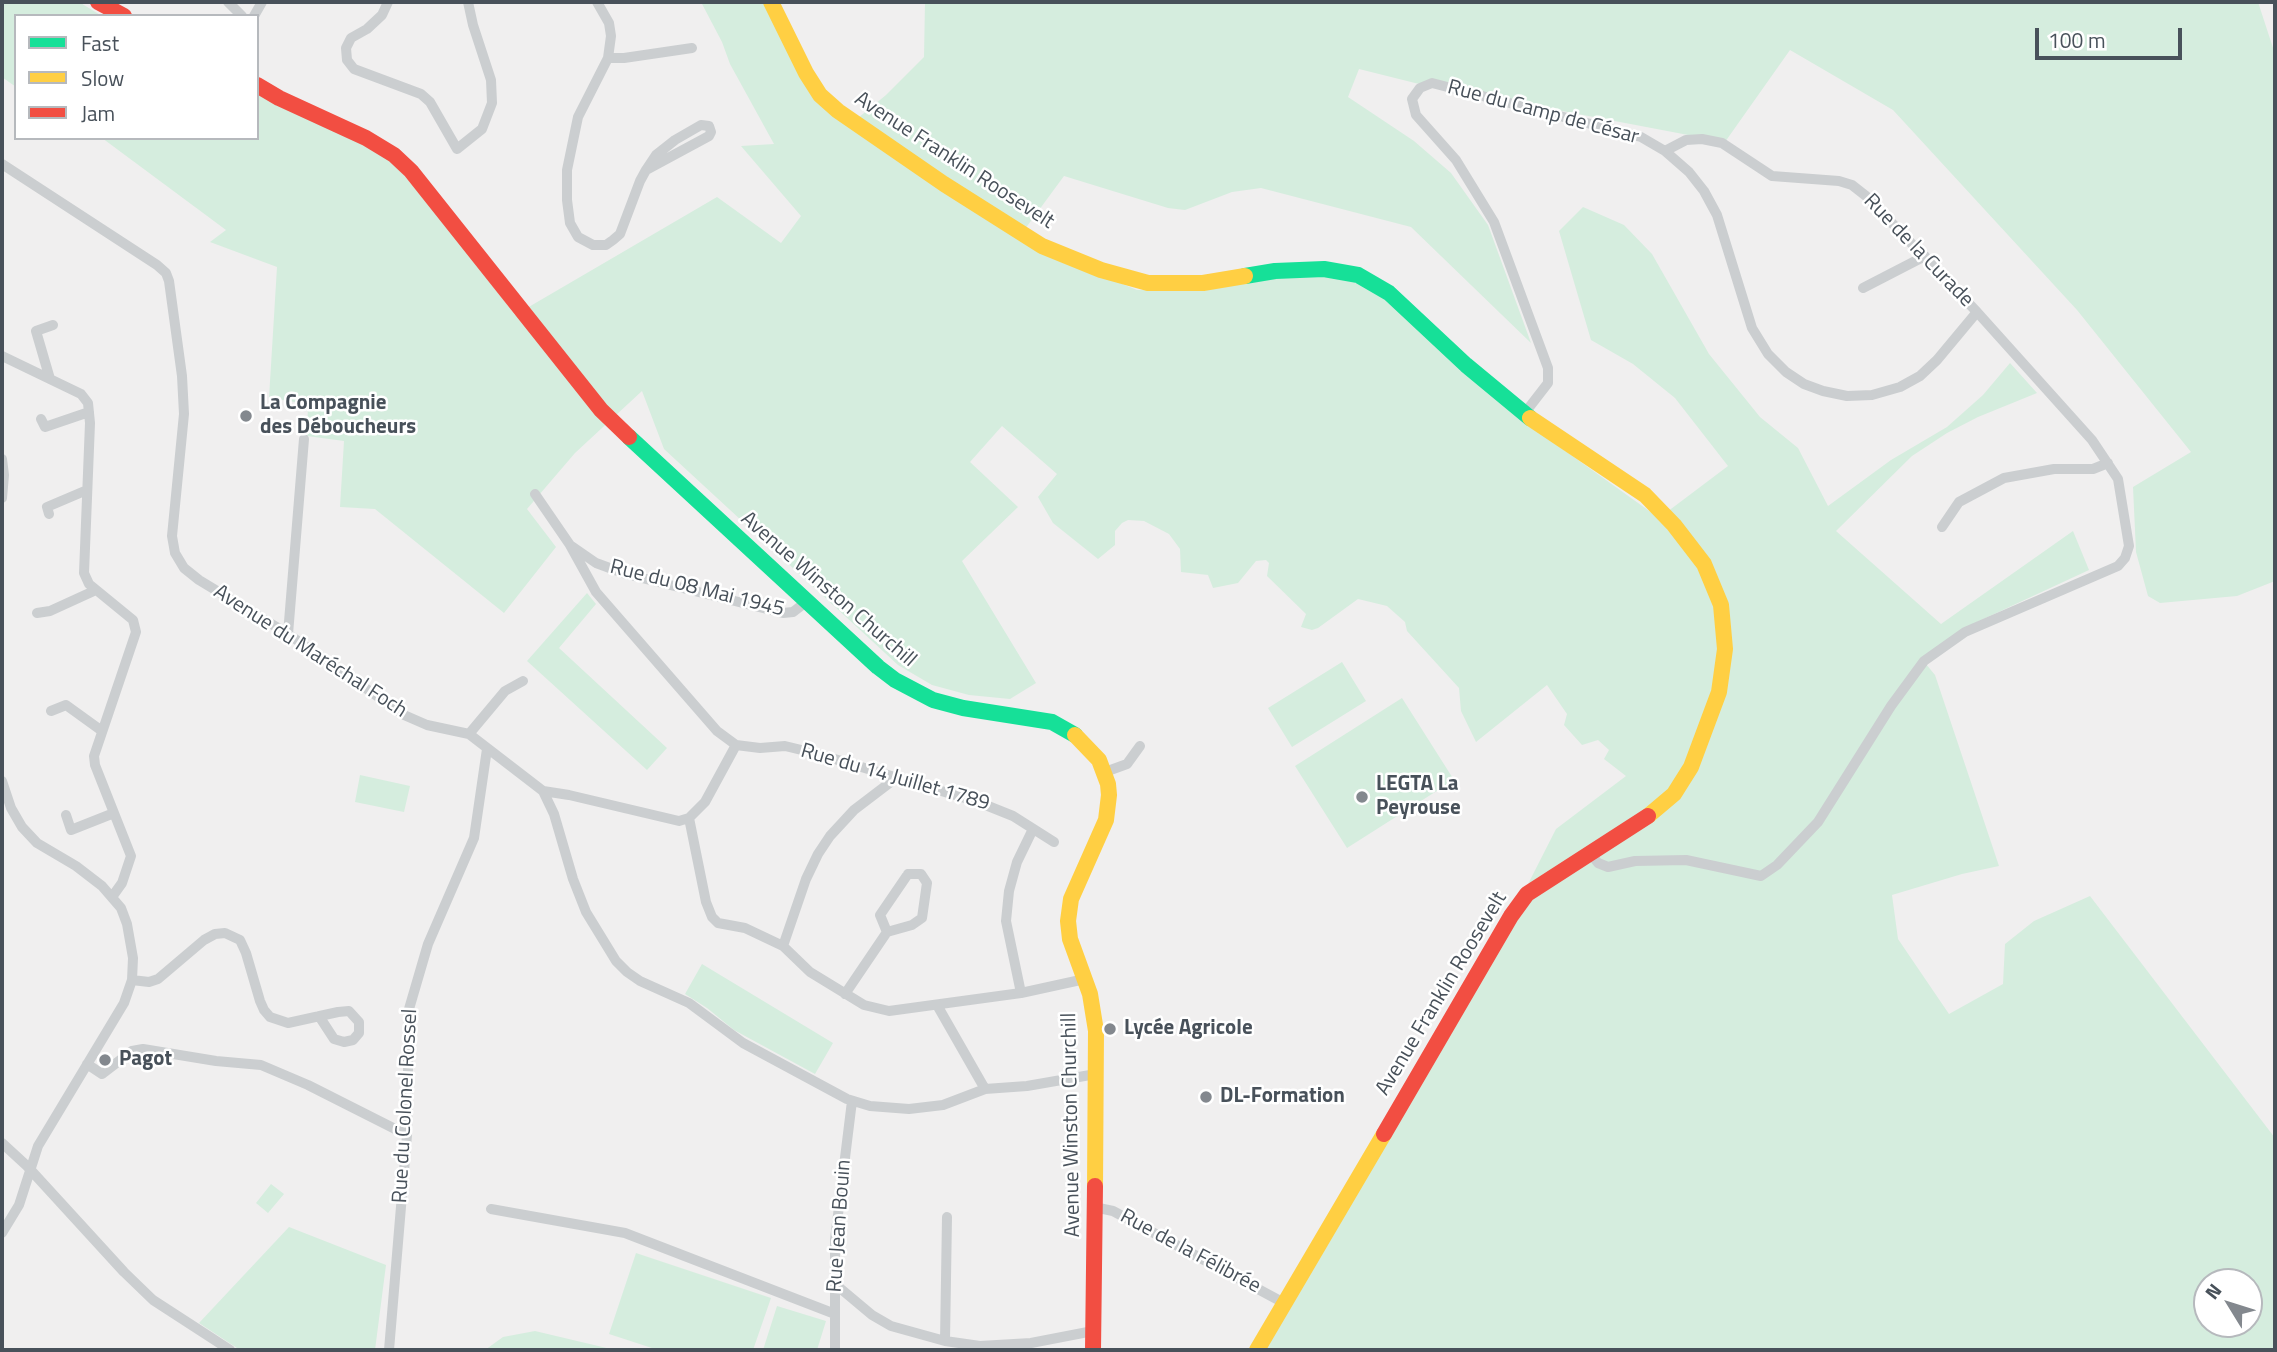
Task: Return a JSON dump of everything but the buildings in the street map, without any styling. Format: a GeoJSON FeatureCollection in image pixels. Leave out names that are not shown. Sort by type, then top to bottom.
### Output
{"type":"FeatureCollection","features":[{"type":"Feature","properties":{"kind":"street"},"geometry":{"type":"LineString","coordinates":[[98,2],[120,14]]}},
{"type":"Feature","properties":{"kind":"street"},"geometry":{"type":"LineString","coordinates":[[388,2],[382,15],[367,29],[351,38],[346,48],[347,60],[354,69],[421,94],[430,102],[457,149],[482,129],[492,103],[491,80],[468,2]]}},
{"type":"Feature","properties":{"kind":"street"},"geometry":{"type":"LineString","coordinates":[[597,2],[609,23],[611,36],[608,58],[578,117],[567,170],[566,200],[570,223],[578,237],[593,245],[606,245],[620,234],[636,189],[646,170],[656,155],[701,125],[709,126],[709,136],[646,170]]}},
{"type":"Feature","properties":{"kind":"street","name":"Avenue Franklin Roosevelt"},"geometry":{"type":"LineString","coordinates":[[771,2],[806,73],[820,94],[838,111],[944,184],[1042,246],[1101,270],[1148,283],[1203,284],[1287,270],[1324,269],[1358,275],[1389,293],[1466,365],[1524,414],[1645,495],[1704,564],[1721,605],[1725,649],[1719,692],[1691,767],[1674,794],[1656,811],[1527,894],[1511,916],[1257,1350]]}},
{"type":"Feature","properties":{"kind":"street"},"geometry":{"type":"LineString","coordinates":[[608,58],[692,48]]}},
{"type":"Feature","properties":{"kind":"street","name":"Rue du Camp de César"},"geometry":{"type":"LineString","coordinates":[[1524,414],[1548,383],[1548,368],[1494,222],[1456,159],[1416,115],[1412,99],[1420,88],[1432,83],[1641,137],[1665,151],[1689,172],[1704,191],[1717,215],[1752,327],[1768,354],[1786,372],[1804,384],[1847,396],[1872,395],[1900,387],[1920,376],[1937,360],[1977,312]]}},
{"type":"Feature","properties":{"kind":"street","name":"Avenue Winston Churchill"},"geometry":{"type":"LineString","coordinates":[[259,86],[366,138],[394,155],[411,172],[601,410],[878,667],[913,691],[933,700],[962,708],[1052,722],[1068,729],[1089,747],[1105,772],[1109,796],[1106,820],[1069,908],[1070,939],[1085,979],[1096,1031],[1093,1350]]}},
{"type":"Feature","properties":{"kind":"street","name":"Rue de la Curade"},"geometry":{"type":"LineString","coordinates":[[1665,151],[1686,140],[1702,139],[1723,144],[1772,176],[1839,181],[1852,185],[1866,196],[1977,312]]}},
{"type":"Feature","properties":{"kind":"street","name":"Avenue du Maréchal Foch"},"geometry":{"type":"LineString","coordinates":[[2,164],[157,265],[166,274],[182,376],[184,414],[172,536],[175,553],[184,568],[288,634],[404,715],[427,725],[469,734],[543,791]]}},
{"type":"Feature","properties":{"kind":"street"},"geometry":{"type":"LineString","coordinates":[[1863,288],[1925,256]]}},
{"type":"Feature","properties":{"kind":"street"},"geometry":{"type":"LineString","coordinates":[[1590,853],[1598,863],[1608,867],[1635,861],[1686,860],[1761,876],[1777,864],[1818,822],[1891,706],[1924,661],[1965,632],[2118,566],[2125,558],[2129,546],[2118,479],[2092,440],[1977,312]]}},
{"type":"Feature","properties":{"kind":"street"},"geometry":{"type":"LineString","coordinates":[[50,379],[36,331],[52,324]]}},
{"type":"Feature","properties":{"kind":"street"},"geometry":{"type":"LineString","coordinates":[[2,356],[81,394],[88,403],[84,573],[89,584],[133,620],[136,632],[96,748],[95,765],[131,856],[122,883],[112,897]]}},
{"type":"Feature","properties":{"kind":"street"},"geometry":{"type":"LineString","coordinates":[[41,419],[45,427],[89,412]]}},
{"type":"Feature","properties":{"kind":"street"},"geometry":{"type":"LineString","coordinates":[[288,634],[304,439]]}},
{"type":"Feature","properties":{"kind":"street"},"geometry":{"type":"LineString","coordinates":[[2,459],[2,498]]}},
{"type":"Feature","properties":{"kind":"street"},"geometry":{"type":"LineString","coordinates":[[1942,527],[1959,502],[2004,478],[2054,469],[2093,469],[2108,463]]}},
{"type":"Feature","properties":{"kind":"street"},"geometry":{"type":"LineString","coordinates":[[49,514],[47,507],[88,490]]}},
{"type":"Feature","properties":{"kind":"street","name":"Rue du 08 Mai 1945"},"geometry":{"type":"LineString","coordinates":[[535,494],[570,545],[596,564],[783,613],[793,612],[806,602]]}},
{"type":"Feature","properties":{"kind":"street"},"geometry":{"type":"LineString","coordinates":[[543,791],[679,821],[689,818],[705,802],[736,745],[717,731],[596,592],[570,545]]}},
{"type":"Feature","properties":{"kind":"street"},"geometry":{"type":"LineString","coordinates":[[37,613],[50,611],[96,590]]}},
{"type":"Feature","properties":{"kind":"street"},"geometry":{"type":"LineString","coordinates":[[469,734],[505,691],[523,681]]}},
{"type":"Feature","properties":{"kind":"street"},"geometry":{"type":"LineString","coordinates":[[51,711],[66,705],[102,731]]}},
{"type":"Feature","properties":{"kind":"street","name":"Rue du 14 Juillet 1789"},"geometry":{"type":"LineString","coordinates":[[736,745],[785,747],[818,754],[1001,810],[1054,842]]}},
{"type":"Feature","properties":{"kind":"street"},"geometry":{"type":"LineString","coordinates":[[1105,772],[1127,764],[1140,746]]}},
{"type":"Feature","properties":{"kind":"street","name":"Rue du Colonel Rossel"},"geometry":{"type":"LineString","coordinates":[[389,1350],[407,1136],[409,1009],[428,944],[474,838],[487,749]]}},
{"type":"Feature","properties":{"kind":"street"},"geometry":{"type":"LineString","coordinates":[[783,946],[806,879],[830,836],[854,810],[896,778]]}},
{"type":"Feature","properties":{"kind":"street"},"geometry":{"type":"LineString","coordinates":[[2,781],[11,808],[22,827],[37,843],[76,866],[102,886],[121,908],[127,924],[133,958],[132,980],[124,1003],[38,1146],[19,1205],[2,1233]]}},
{"type":"Feature","properties":{"kind":"street"},"geometry":{"type":"LineString","coordinates":[[543,791],[554,814],[573,879],[586,912],[616,961],[640,981],[689,1003],[743,1043],[852,1101],[870,1106],[909,1110],[943,1105],[985,1089],[1027,1086],[1096,1074]]}},
{"type":"Feature","properties":{"kind":"street"},"geometry":{"type":"LineString","coordinates":[[66,815],[71,830],[114,813]]}},
{"type":"Feature","properties":{"kind":"street"},"geometry":{"type":"LineString","coordinates":[[689,818],[706,902],[712,917],[718,923],[745,928],[783,946],[810,972],[864,1005],[889,1011],[1021,993],[1085,979]]}},
{"type":"Feature","properties":{"kind":"street"},"geometry":{"type":"LineString","coordinates":[[1021,993],[1006,921],[1009,891],[1017,862],[1033,829]]}},
{"type":"Feature","properties":{"kind":"street"},"geometry":{"type":"LineString","coordinates":[[845,993],[887,932],[912,925],[922,918],[927,883],[920,874],[908,874],[880,915],[887,932]]}},
{"type":"Feature","properties":{"kind":"street"},"geometry":{"type":"LineString","coordinates":[[132,980],[149,982],[158,979],[204,940],[215,934],[225,933],[240,940],[260,1001],[270,1017],[288,1023],[319,1016]]}},
{"type":"Feature","properties":{"kind":"street"},"geometry":{"type":"LineString","coordinates":[[937,1005],[985,1089]]}},
{"type":"Feature","properties":{"kind":"street"},"geometry":{"type":"LineString","coordinates":[[87,1065],[102,1074],[132,1051],[143,1049],[261,1065],[308,1085],[407,1136]]}},
{"type":"Feature","properties":{"kind":"street","name":"Rue Jean Bouin"},"geometry":{"type":"LineString","coordinates":[[835,1350],[835,1240],[852,1101]]}},
{"type":"Feature","properties":{"kind":"street"},"geometry":{"type":"LineString","coordinates":[[2,1143],[153,1300],[230,1350]]}},
{"type":"Feature","properties":{"kind":"street","name":"Rue de la Félibrée"},"geometry":{"type":"LineString","coordinates":[[1094,1207],[1113,1211],[1284,1303]]}},
{"type":"Feature","properties":{"kind":"street"},"geometry":{"type":"LineString","coordinates":[[491,1209],[625,1233],[670,1248],[835,1314]]}},
{"type":"Feature","properties":{"kind":"street"},"geometry":{"type":"LineString","coordinates":[[944,1341],[947,1217]]}},
{"type":"Feature","properties":{"kind":"street"},"geometry":{"type":"LineString","coordinates":[[835,1284],[872,1315],[891,1326],[980,1348],[1031,1343],[1093,1331]]}},
{"type":"Feature","properties":{"kind":"green space"},"geometry":{"type":"Polygon","coordinates":[[[2,2],[79,2],[99,14],[14,14],[14,86],[2,77],[2,2]]]}},
{"type":"Feature","properties":{"kind":"green space"},"geometry":{"type":"Polygon","coordinates":[[[701,2],[764,2],[802,80],[1036,248],[1137,290],[1204,290],[1279,277],[1323,276],[1356,282],[1387,298],[1518,417],[1659,518],[1728,466],[1675,398],[1633,364],[1591,340],[1559,231],[1583,207],[1624,225],[1652,254],[1709,354],[1760,417],[1798,448],[1828,506],[1891,460],[1947,427],[1983,395],[2010,363],[2037,393],[1978,417],[1912,456],[1836,531],[1941,624],[2073,531],[2089,570],[1962,629],[1921,658],[1935,675],[1999,866],[1892,895],[1898,939],[1949,1014],[2003,984],[2005,944],[2034,921],[2090,896],[2275,1138],[2275,1350],[1263,1350],[1460,1018],[1556,829],[1626,776],[1604,759],[1609,750],[1598,740],[1582,745],[1564,725],[1567,714],[1547,685],[1476,742],[1461,711],[1459,688],[1407,631],[1405,622],[1387,606],[1358,599],[1318,628],[1312,630],[1301,627],[1306,614],[1267,576],[1269,563],[1266,560],[1256,561],[1238,583],[1213,588],[1208,575],[1181,572],[1180,549],[1169,534],[1144,521],[1128,520],[1122,523],[1115,531],[1115,545],[1098,559],[1053,523],[1038,497],[1057,474],[1002,426],[970,462],[1018,507],[962,561],[1036,683],[1010,699],[969,695],[932,685],[898,665],[664,449],[642,391],[575,453],[527,509],[556,547],[504,613],[375,509],[340,507],[344,441],[307,436],[308,404],[269,398],[277,267],[210,242],[226,230],[105,140],[259,140],[259,93],[366,143],[391,160],[447,226],[515,315],[717,197],[781,243],[801,216],[741,146],[774,144],[730,64],[701,2]]]}},
{"type":"Feature","properties":{"kind":"green space"},"geometry":{"type":"Polygon","coordinates":[[[925,2],[2258,2],[2275,54],[2275,581],[2237,596],[2160,603],[2148,596],[2136,552],[2133,487],[2191,452],[2077,310],[1893,110],[1790,50],[1725,142],[1415,83],[1359,69],[1348,97],[1414,141],[1451,173],[1488,225],[1531,343],[1411,227],[1261,188],[1232,192],[1185,210],[1168,208],[1064,176],[1025,229],[858,118],[886,95],[924,57],[925,2]]]}},
{"type":"Feature","properties":{"kind":"green space"},"geometry":{"type":"Polygon","coordinates":[[[587,593],[596,604],[559,648],[667,748],[647,770],[527,661],[587,593]]]}},
{"type":"Feature","properties":{"kind":"green space"},"geometry":{"type":"Polygon","coordinates":[[[1342,662],[1366,701],[1292,747],[1268,708],[1342,662]]]}},
{"type":"Feature","properties":{"kind":"green space"},"geometry":{"type":"Polygon","coordinates":[[[1402,698],[1454,780],[1347,848],[1295,766],[1402,698]]]}},
{"type":"Feature","properties":{"kind":"green space"},"geometry":{"type":"Polygon","coordinates":[[[360,775],[410,786],[404,812],[355,802],[360,775]]]}},
{"type":"Feature","properties":{"kind":"green space"},"geometry":{"type":"Polygon","coordinates":[[[702,964],[833,1043],[815,1074],[734,1030],[685,994],[702,964]]]}},
{"type":"Feature","properties":{"kind":"green space"},"geometry":{"type":"Polygon","coordinates":[[[271,1184],[284,1194],[268,1213],[256,1203],[271,1184]]]}},
{"type":"Feature","properties":{"kind":"green space"},"geometry":{"type":"Polygon","coordinates":[[[289,1227],[386,1265],[375,1350],[240,1350],[199,1323],[289,1227]]]}},
{"type":"Feature","properties":{"kind":"green space"},"geometry":{"type":"Polygon","coordinates":[[[636,1253],[771,1298],[753,1350],[658,1350],[609,1334],[636,1253]]]}},
{"type":"Feature","properties":{"kind":"green space"},"geometry":{"type":"Polygon","coordinates":[[[777,1306],[826,1321],[817,1350],[763,1350],[777,1306]]]}},
{"type":"Feature","properties":{"kind":"green space"},"geometry":{"type":"Polygon","coordinates":[[[535,1331],[615,1350],[485,1350],[503,1337],[535,1331]]]}},
{"type":"Feature","properties":{"kind":"traffic: fast"},"geometry":{"type":"LineString","coordinates":[[1245,276],[1275,271],[1324,269],[1358,275],[1389,293],[1466,365],[1530,418]]}},
{"type":"Feature","properties":{"kind":"traffic: fast"},"geometry":{"type":"LineString","coordinates":[[629,437],[895,680],[933,700],[963,708],[1052,722],[1075,735]]}},
{"type":"Feature","properties":{"kind":"traffic: slow"},"geometry":{"type":"LineString","coordinates":[[771,2],[806,73],[820,95],[838,111],[944,184],[1042,246],[1101,270],[1148,283],[1203,283],[1245,276]]}},
{"type":"Feature","properties":{"kind":"traffic: slow"},"geometry":{"type":"LineString","coordinates":[[1530,418],[1645,495],[1674,525],[1704,564],[1721,605],[1725,649],[1719,692],[1691,767],[1674,794],[1648,816]]}},
{"type":"Feature","properties":{"kind":"traffic: slow"},"geometry":{"type":"LineString","coordinates":[[1075,735],[1099,760],[1109,795],[1106,820],[1071,899],[1068,921],[1070,939],[1090,994],[1096,1031],[1095,1186]]}},
{"type":"Feature","properties":{"kind":"traffic: slow"},"geometry":{"type":"LineString","coordinates":[[1257,1350],[1384,1134]]}},
{"type":"Feature","properties":{"kind":"traffic: jam"},"geometry":{"type":"LineString","coordinates":[[98,2],[120,14]]}},
{"type":"Feature","properties":{"kind":"traffic: jam"},"geometry":{"type":"LineString","coordinates":[[259,86],[366,138],[394,155],[411,171],[601,410],[629,437]]}},
{"type":"Feature","properties":{"kind":"traffic: jam"},"geometry":{"type":"LineString","coordinates":[[1384,1134],[1511,916],[1527,894],[1648,816]]}},
{"type":"Feature","properties":{"kind":"traffic: jam"},"geometry":{"type":"LineString","coordinates":[[1093,1350],[1095,1186]]}},
{"type":"Feature","properties":{"kind":"place","name":"La Compagnie des Déboucheurs"},"geometry":{"type":"Point","coordinates":[246,416]}},
{"type":"Feature","properties":{"kind":"place","name":"LEGTA La Peyrouse"},"geometry":{"type":"Point","coordinates":[1362,797]}},
{"type":"Feature","properties":{"kind":"place","name":"Lycée Agricole"},"geometry":{"type":"Point","coordinates":[1110,1029]}},
{"type":"Feature","properties":{"kind":"place","name":"Pagot"},"geometry":{"type":"Point","coordinates":[105,1060]}},
{"type":"Feature","properties":{"kind":"place","name":"DL-Formation"},"geometry":{"type":"Point","coordinates":[1206,1097]}}]}
